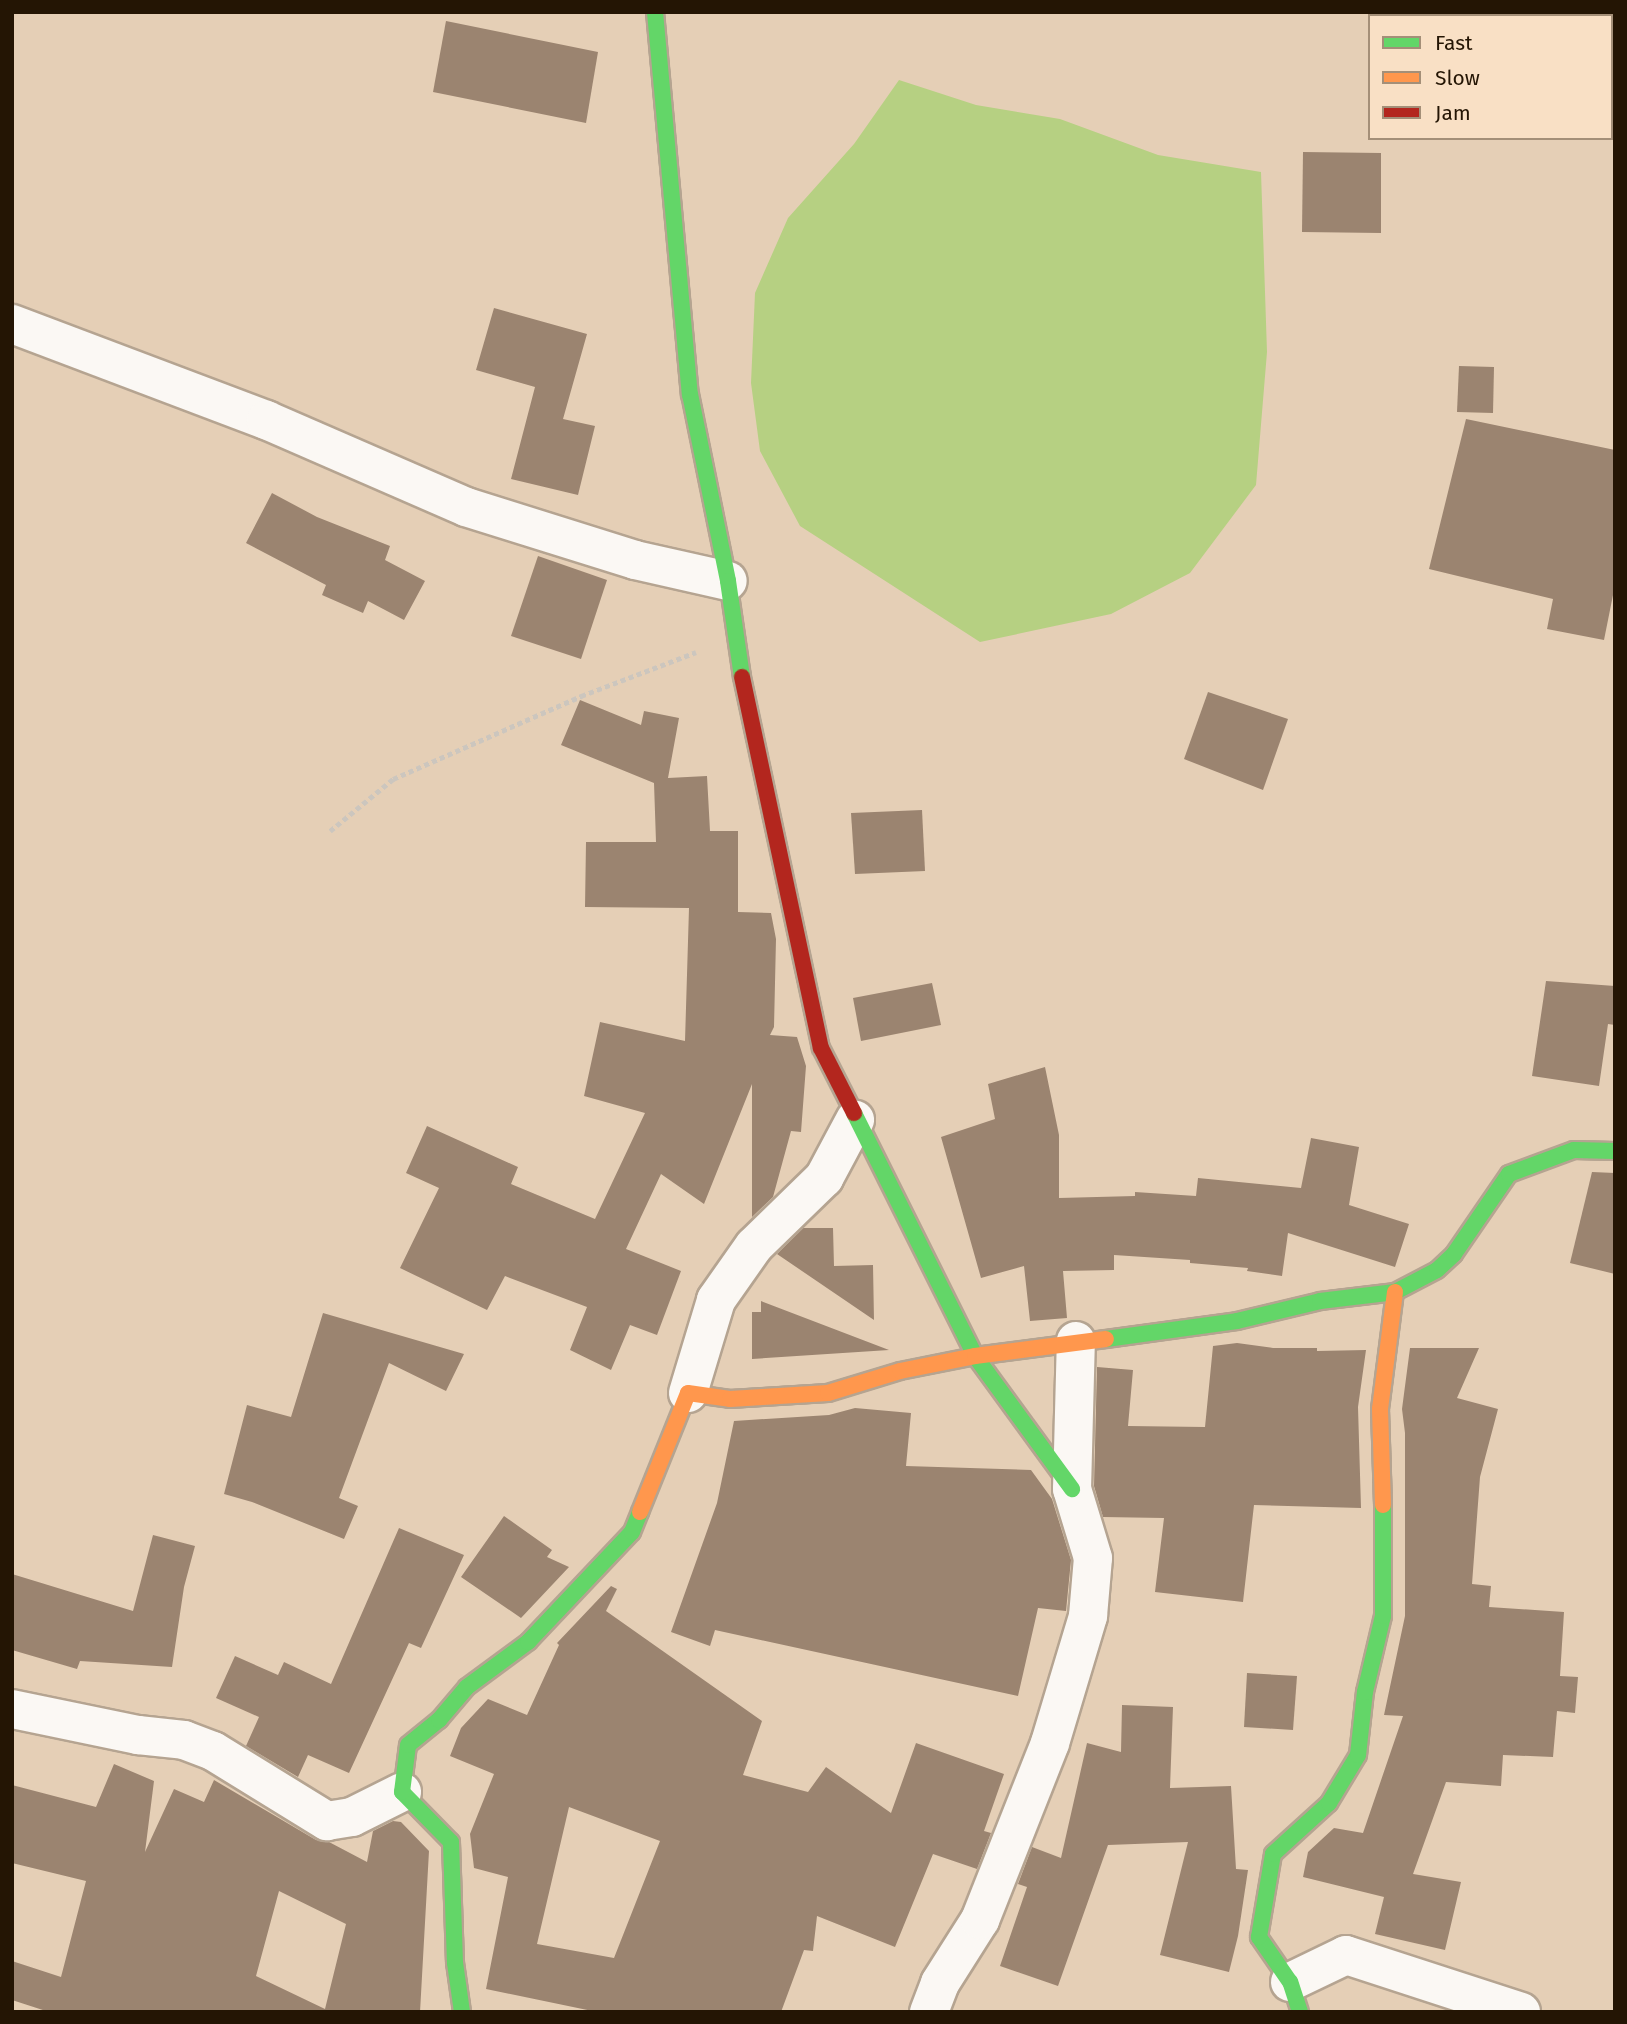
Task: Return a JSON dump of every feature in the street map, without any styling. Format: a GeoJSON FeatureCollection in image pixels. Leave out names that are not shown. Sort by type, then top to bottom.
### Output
{"type":"FeatureCollection","features":[{"type":"Feature","properties":{"kind":"street"},"geometry":{"type":"LineString","coordinates":[[654,12],[690,394],[728,581],[744,690],[772,809],[821,1048],[975,1356],[1072,1489]]}},
{"type":"Feature","properties":{"kind":"street"},"geometry":{"type":"LineString","coordinates":[[12,324],[266,420],[466,507],[635,560],[728,581]]}},
{"type":"Feature","properties":{"kind":"street"},"geometry":{"type":"LineString","coordinates":[[402,1792],[408,1745],[439,1720],[467,1687],[527,1642],[632,1532],[688,1393],[716,1300],[754,1246],[824,1178],[855,1120]]}},
{"type":"Feature","properties":{"kind":"street"},"geometry":{"type":"LineString","coordinates":[[688,1393],[730,1399],[828,1393],[900,1371],[975,1356],[1237,1321],[1320,1301],[1395,1293],[1437,1270],[1454,1254],[1509,1174],[1574,1150],[1615,1151]]}},
{"type":"Feature","properties":{"kind":"street"},"geometry":{"type":"LineString","coordinates":[[1395,1293],[1380,1409],[1383,1445],[1383,1616],[1365,1692],[1358,1755],[1329,1803],[1273,1854],[1259,1937],[1295,1997],[1346,1955],[1521,2012]]}},
{"type":"Feature","properties":{"kind":"street"},"geometry":{"type":"LineString","coordinates":[[929,2012],[940,1983],[980,1920],[1050,1744],[1088,1616],[1093,1558],[1072,1489],[1076,1341]]}},
{"type":"Feature","properties":{"kind":"street"},"geometry":{"type":"LineString","coordinates":[[12,1709],[138,1735],[184,1740],[213,1751],[327,1821],[352,1817],[402,1792]]}},
{"type":"Feature","properties":{"kind":"street"},"geometry":{"type":"LineString","coordinates":[[402,1792],[451,1842],[456,1963],[462,2012]]}},
{"type":"Feature","properties":{"kind":"path"},"geometry":{"type":"LineString","coordinates":[[330,831],[393,779],[581,696],[737,638]]}},
{"type":"Feature","properties":{"kind":"shaded area"},"geometry":{"type":"Polygon","coordinates":[[[899,80],[976,105],[1060,119],[1158,155],[1261,172],[1267,352],[1256,485],[1190,573],[1111,614],[980,642],[800,526],[760,451],[751,383],[755,293],[788,218],[854,144],[899,80]]]}},
{"type":"Feature","properties":{"kind":"building"},"geometry":{"type":"Polygon","coordinates":[[[446,21],[598,52],[586,123],[433,92],[446,21]]]}},
{"type":"Feature","properties":{"kind":"building"},"geometry":{"type":"Polygon","coordinates":[[[1303,152],[1381,153],[1381,233],[1302,232],[1303,152]]]}},
{"type":"Feature","properties":{"kind":"building"},"geometry":{"type":"Polygon","coordinates":[[[494,308],[587,334],[563,419],[595,426],[578,495],[511,479],[535,387],[476,370],[494,308]]]}},
{"type":"Feature","properties":{"kind":"building"},"geometry":{"type":"Polygon","coordinates":[[[1459,366],[1494,367],[1493,413],[1457,412],[1459,366]]]}},
{"type":"Feature","properties":{"kind":"building"},"geometry":{"type":"Polygon","coordinates":[[[1466,419],[1615,450],[1615,585],[1604,640],[1547,629],[1553,599],[1429,569],[1466,419]]]}},
{"type":"Feature","properties":{"kind":"building"},"geometry":{"type":"Polygon","coordinates":[[[272,493],[317,517],[390,546],[385,560],[425,581],[404,620],[368,601],[363,613],[322,595],[326,585],[246,543],[272,493]]]}},
{"type":"Feature","properties":{"kind":"building"},"geometry":{"type":"Polygon","coordinates":[[[538,556],[607,580],[581,659],[511,636],[538,556]]]}},
{"type":"Feature","properties":{"kind":"building"},"geometry":{"type":"Polygon","coordinates":[[[1208,692],[1288,719],[1263,790],[1184,759],[1208,692]]]}},
{"type":"Feature","properties":{"kind":"building"},"geometry":{"type":"Polygon","coordinates":[[[580,700],[641,725],[644,711],[679,718],[668,778],[707,776],[710,831],[738,831],[738,912],[771,913],[776,939],[774,1027],[770,1035],[797,1037],[806,1066],[801,1132],[791,1131],[773,1197],[752,1217],[752,1084],[704,1204],[661,1174],[626,1249],[681,1271],[657,1335],[630,1325],[611,1370],[570,1350],[587,1307],[505,1276],[487,1310],[400,1268],[439,1188],[406,1173],[427,1126],[518,1167],[511,1184],[595,1219],[645,1113],[584,1096],[600,1022],[685,1041],[689,908],[585,907],[586,842],[656,842],[654,783],[561,745],[580,700]]]}},
{"type":"Feature","properties":{"kind":"building"},"geometry":{"type":"Polygon","coordinates":[[[922,810],[925,871],[855,874],[851,813],[922,810]]]}},
{"type":"Feature","properties":{"kind":"building"},"geometry":{"type":"Polygon","coordinates":[[[1546,981],[1615,986],[1615,1025],[1608,1024],[1599,1086],[1532,1076],[1546,981]]]}},
{"type":"Feature","properties":{"kind":"building"},"geometry":{"type":"Polygon","coordinates":[[[932,983],[941,1025],[861,1041],[853,998],[932,983]]]}},
{"type":"Feature","properties":{"kind":"building"},"geometry":{"type":"Polygon","coordinates":[[[1045,1067],[1059,1135],[1059,1198],[1135,1196],[1135,1192],[1196,1196],[1198,1178],[1301,1188],[1311,1138],[1359,1147],[1349,1205],[1409,1224],[1395,1267],[1288,1233],[1282,1276],[1247,1271],[1248,1268],[1190,1263],[1190,1260],[1114,1255],[1114,1270],[1063,1271],[1067,1318],[1030,1321],[1024,1266],[981,1278],[941,1137],[995,1119],[988,1084],[1045,1067]]]}},
{"type":"Feature","properties":{"kind":"building"},"geometry":{"type":"Polygon","coordinates":[[[1592,1172],[1615,1173],[1615,1274],[1570,1263],[1592,1172]]]}},
{"type":"Feature","properties":{"kind":"building"},"geometry":{"type":"Polygon","coordinates":[[[803,1228],[833,1228],[834,1266],[873,1265],[874,1320],[777,1254],[803,1228]]]}},
{"type":"Feature","properties":{"kind":"building"},"geometry":{"type":"Polygon","coordinates":[[[761,1301],[889,1350],[752,1359],[752,1312],[761,1312],[761,1301]]]}},
{"type":"Feature","properties":{"kind":"building"},"geometry":{"type":"Polygon","coordinates":[[[323,1313],[464,1354],[446,1391],[389,1363],[339,1498],[358,1506],[344,1539],[252,1502],[224,1494],[247,1405],[291,1417],[323,1313]]]}},
{"type":"Feature","properties":{"kind":"building"},"geometry":{"type":"Polygon","coordinates":[[[1237,1343],[1273,1348],[1317,1348],[1317,1351],[1366,1350],[1358,1407],[1361,1508],[1254,1505],[1243,1602],[1155,1592],[1164,1518],[1103,1517],[1094,1486],[1097,1367],[1133,1370],[1128,1426],[1205,1427],[1213,1346],[1237,1343]]]}},
{"type":"Feature","properties":{"kind":"building"},"geometry":{"type":"Polygon","coordinates":[[[1410,1348],[1479,1348],[1457,1398],[1498,1409],[1480,1477],[1472,1584],[1491,1586],[1489,1607],[1564,1612],[1560,1676],[1578,1677],[1575,1713],[1557,1711],[1553,1757],[1503,1755],[1501,1786],[1446,1782],[1413,1874],[1461,1882],[1445,1950],[1375,1934],[1384,1897],[1303,1877],[1308,1852],[1334,1828],[1363,1833],[1403,1716],[1384,1715],[1405,1616],[1405,1433],[1402,1409],[1410,1348]]]}},
{"type":"Feature","properties":{"kind":"building"},"geometry":{"type":"Polygon","coordinates":[[[855,1408],[911,1413],[906,1466],[1031,1470],[1052,1499],[1071,1560],[1066,1611],[1038,1608],[1018,1696],[715,1630],[710,1646],[671,1632],[717,1503],[734,1421],[829,1415],[855,1408]]]}},
{"type":"Feature","properties":{"kind":"building"},"geometry":{"type":"Polygon","coordinates":[[[504,1516],[552,1550],[547,1557],[569,1567],[521,1618],[461,1577],[504,1516]]]}},
{"type":"Feature","properties":{"kind":"building"},"geometry":{"type":"Polygon","coordinates":[[[399,1528],[464,1555],[421,1648],[409,1643],[349,1773],[308,1755],[298,1777],[246,1746],[259,1717],[216,1698],[235,1656],[278,1675],[284,1662],[331,1684],[399,1528]]]}},
{"type":"Feature","properties":{"kind":"building"},"geometry":{"type":"Polygon","coordinates":[[[153,1535],[195,1546],[184,1587],[172,1667],[80,1661],[77,1669],[12,1650],[12,1574],[133,1611],[153,1535]]]}},
{"type":"Feature","properties":{"kind":"building"},"geometry":{"type":"Polygon","coordinates":[[[611,1586],[617,1589],[606,1611],[762,1721],[743,1775],[808,1792],[826,1767],[891,1813],[916,1743],[1004,1774],[984,1831],[991,1833],[977,1869],[933,1854],[895,1947],[817,1916],[813,1951],[804,1950],[781,2012],[597,2012],[486,1989],[508,1877],[474,1868],[470,1834],[494,1774],[450,1756],[461,1728],[488,1699],[527,1715],[559,1645],[557,1643],[611,1586]],[[569,1807],[537,1944],[614,1958],[660,1841],[569,1807]]]}},
{"type":"Feature","properties":{"kind":"building"},"geometry":{"type":"Polygon","coordinates":[[[1247,1673],[1297,1676],[1293,1730],[1244,1727],[1247,1673]]]}},
{"type":"Feature","properties":{"kind":"building"},"geometry":{"type":"Polygon","coordinates":[[[1122,1705],[1173,1707],[1170,1788],[1231,1786],[1236,1869],[1248,1870],[1238,1936],[1229,1972],[1160,1955],[1188,1842],[1108,1845],[1058,1986],[1000,1966],[1027,1887],[1018,1884],[1032,1847],[1061,1858],[1087,1743],[1121,1752],[1122,1705]]]}},
{"type":"Feature","properties":{"kind":"building"},"geometry":{"type":"Polygon","coordinates":[[[114,1764],[154,1781],[145,1852],[174,1789],[204,1802],[214,1780],[316,1840],[329,1842],[367,1862],[373,1831],[393,1821],[401,1822],[429,1851],[420,2012],[49,2012],[12,2000],[12,1961],[61,1977],[86,1881],[12,1863],[12,1785],[96,1807],[114,1764]],[[279,1891],[256,1976],[325,2009],[346,1924],[279,1891]]]}},
{"type":"Feature","properties":{"kind":"traffic: fast"},"geometry":{"type":"LineString","coordinates":[[655,12],[690,394],[728,581],[742,677]]}},
{"type":"Feature","properties":{"kind":"traffic: fast"},"geometry":{"type":"LineString","coordinates":[[854,1113],[975,1356],[1072,1489]]}},
{"type":"Feature","properties":{"kind":"traffic: fast"},"geometry":{"type":"LineString","coordinates":[[1106,1339],[1237,1321],[1320,1301],[1395,1292],[1437,1270],[1454,1254],[1509,1174],[1574,1150],[1615,1151]]}},
{"type":"Feature","properties":{"kind":"traffic: fast"},"geometry":{"type":"LineString","coordinates":[[1300,2012],[1290,1982],[1259,1937],[1273,1854],[1329,1803],[1358,1755],[1365,1692],[1383,1616],[1383,1505]]}},
{"type":"Feature","properties":{"kind":"traffic: fast"},"geometry":{"type":"LineString","coordinates":[[462,2012],[455,1963],[451,1842],[402,1792],[408,1745],[439,1720],[467,1687],[528,1642],[632,1532],[640,1512]]}},
{"type":"Feature","properties":{"kind":"traffic: slow"},"geometry":{"type":"LineString","coordinates":[[1383,1505],[1380,1409],[1395,1292]]}},
{"type":"Feature","properties":{"kind":"traffic: slow"},"geometry":{"type":"LineString","coordinates":[[640,1512],[688,1393],[730,1399],[828,1393],[900,1371],[975,1356],[1106,1339]]}},
{"type":"Feature","properties":{"kind":"traffic: jam"},"geometry":{"type":"LineString","coordinates":[[742,677],[821,1048],[854,1113]]}}]}
